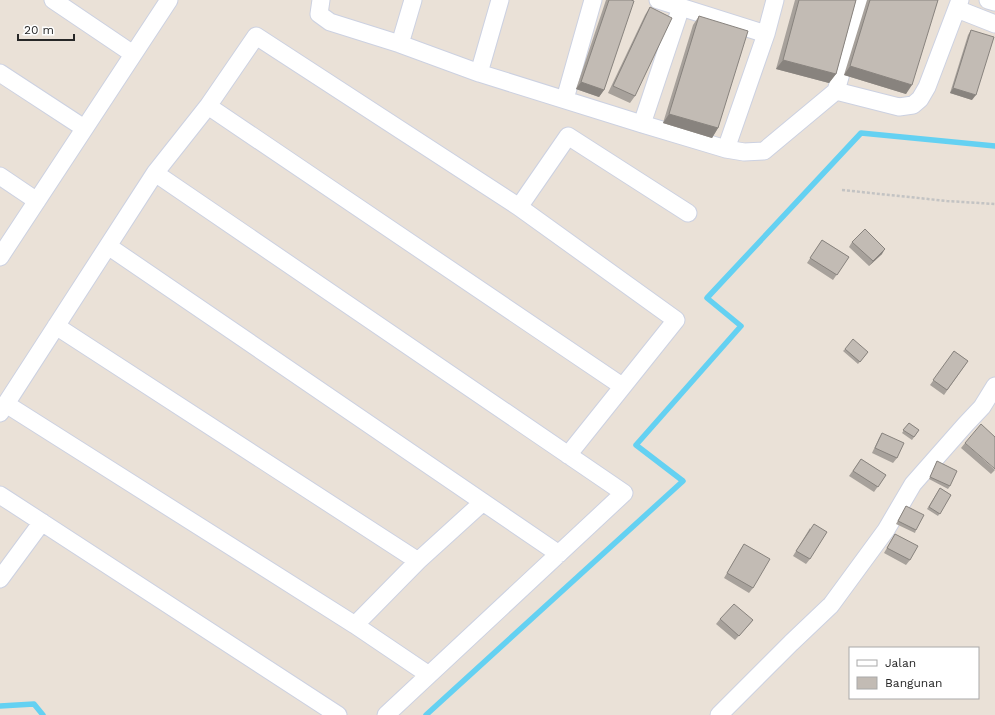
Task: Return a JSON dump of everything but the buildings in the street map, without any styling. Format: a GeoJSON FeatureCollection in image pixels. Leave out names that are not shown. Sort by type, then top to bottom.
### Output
{"type":"FeatureCollection","features":[{"type":"Feature","properties":{"kind":"street"},"geometry":{"type":"LineString","coordinates":[[53,0],[133,54]]}},
{"type":"Feature","properties":{"kind":"street"},"geometry":{"type":"LineString","coordinates":[[0,257],[168,0]]}},
{"type":"Feature","properties":{"kind":"street"},"geometry":{"type":"LineString","coordinates":[[321,0],[319,14],[326,19],[480,73],[642,124],[744,152],[764,150],[836,91],[862,0]]}},
{"type":"Feature","properties":{"kind":"street"},"geometry":{"type":"LineString","coordinates":[[400,44],[413,0]]}},
{"type":"Feature","properties":{"kind":"street"},"geometry":{"type":"LineString","coordinates":[[480,73],[500,0]]}},
{"type":"Feature","properties":{"kind":"street"},"geometry":{"type":"LineString","coordinates":[[565,99],[594,0]]}},
{"type":"Feature","properties":{"kind":"street"},"geometry":{"type":"LineString","coordinates":[[658,0],[766,34]]}},
{"type":"Feature","properties":{"kind":"street"},"geometry":{"type":"LineString","coordinates":[[726,148],[766,34],[775,0]]}},
{"type":"Feature","properties":{"kind":"street"},"geometry":{"type":"LineString","coordinates":[[988,0],[995,2]]}},
{"type":"Feature","properties":{"kind":"street"},"geometry":{"type":"LineString","coordinates":[[836,91],[899,107],[913,105],[920,99],[927,86],[959,5],[995,24]]}},
{"type":"Feature","properties":{"kind":"street"},"geometry":{"type":"LineString","coordinates":[[642,124],[681,7]]}},
{"type":"Feature","properties":{"kind":"street"},"geometry":{"type":"LineString","coordinates":[[429,675],[355,625],[3,408],[155,173],[208,106],[256,36],[519,207],[676,320],[568,454]]}},
{"type":"Feature","properties":{"kind":"street"},"geometry":{"type":"LineString","coordinates":[[0,73],[84,128]]}},
{"type":"Feature","properties":{"kind":"street"},"geometry":{"type":"LineString","coordinates":[[208,106],[622,386]]}},
{"type":"Feature","properties":{"kind":"street"},"geometry":{"type":"LineString","coordinates":[[519,207],[568,136],[688,213]]}},
{"type":"Feature","properties":{"kind":"street"},"geometry":{"type":"LineString","coordinates":[[155,173],[624,493],[386,715]]}},
{"type":"Feature","properties":{"kind":"street"},"geometry":{"type":"LineString","coordinates":[[0,176],[37,201]]}},
{"type":"Feature","properties":{"kind":"street"},"geometry":{"type":"LineString","coordinates":[[108,246],[559,554]]}},
{"type":"Feature","properties":{"kind":"street"},"geometry":{"type":"LineString","coordinates":[[56,326],[418,561]]}},
{"type":"Feature","properties":{"kind":"street"},"geometry":{"type":"LineString","coordinates":[[719,715],[831,605],[886,530],[913,484],[964,424],[982,407],[995,386]]}},
{"type":"Feature","properties":{"kind":"street"},"geometry":{"type":"LineString","coordinates":[[0,495],[338,715]]}},
{"type":"Feature","properties":{"kind":"street"},"geometry":{"type":"LineString","coordinates":[[355,625],[418,561],[483,502]]}},
{"type":"Feature","properties":{"kind":"street"},"geometry":{"type":"LineString","coordinates":[[0,579],[42,522]]}},
{"type":"Feature","properties":{"kind":"path"},"geometry":{"type":"LineString","coordinates":[[842,190],[947,201],[995,204]]}},
{"type":"Feature","properties":{"kind":"waterway"},"geometry":{"type":"LineString","coordinates":[[426,715],[683,481],[636,445],[741,326],[707,298],[861,133],[995,146]]}},
{"type":"Feature","properties":{"kind":"waterway"},"geometry":{"type":"LineString","coordinates":[[0,706],[34,704],[43,715]]}}]}
